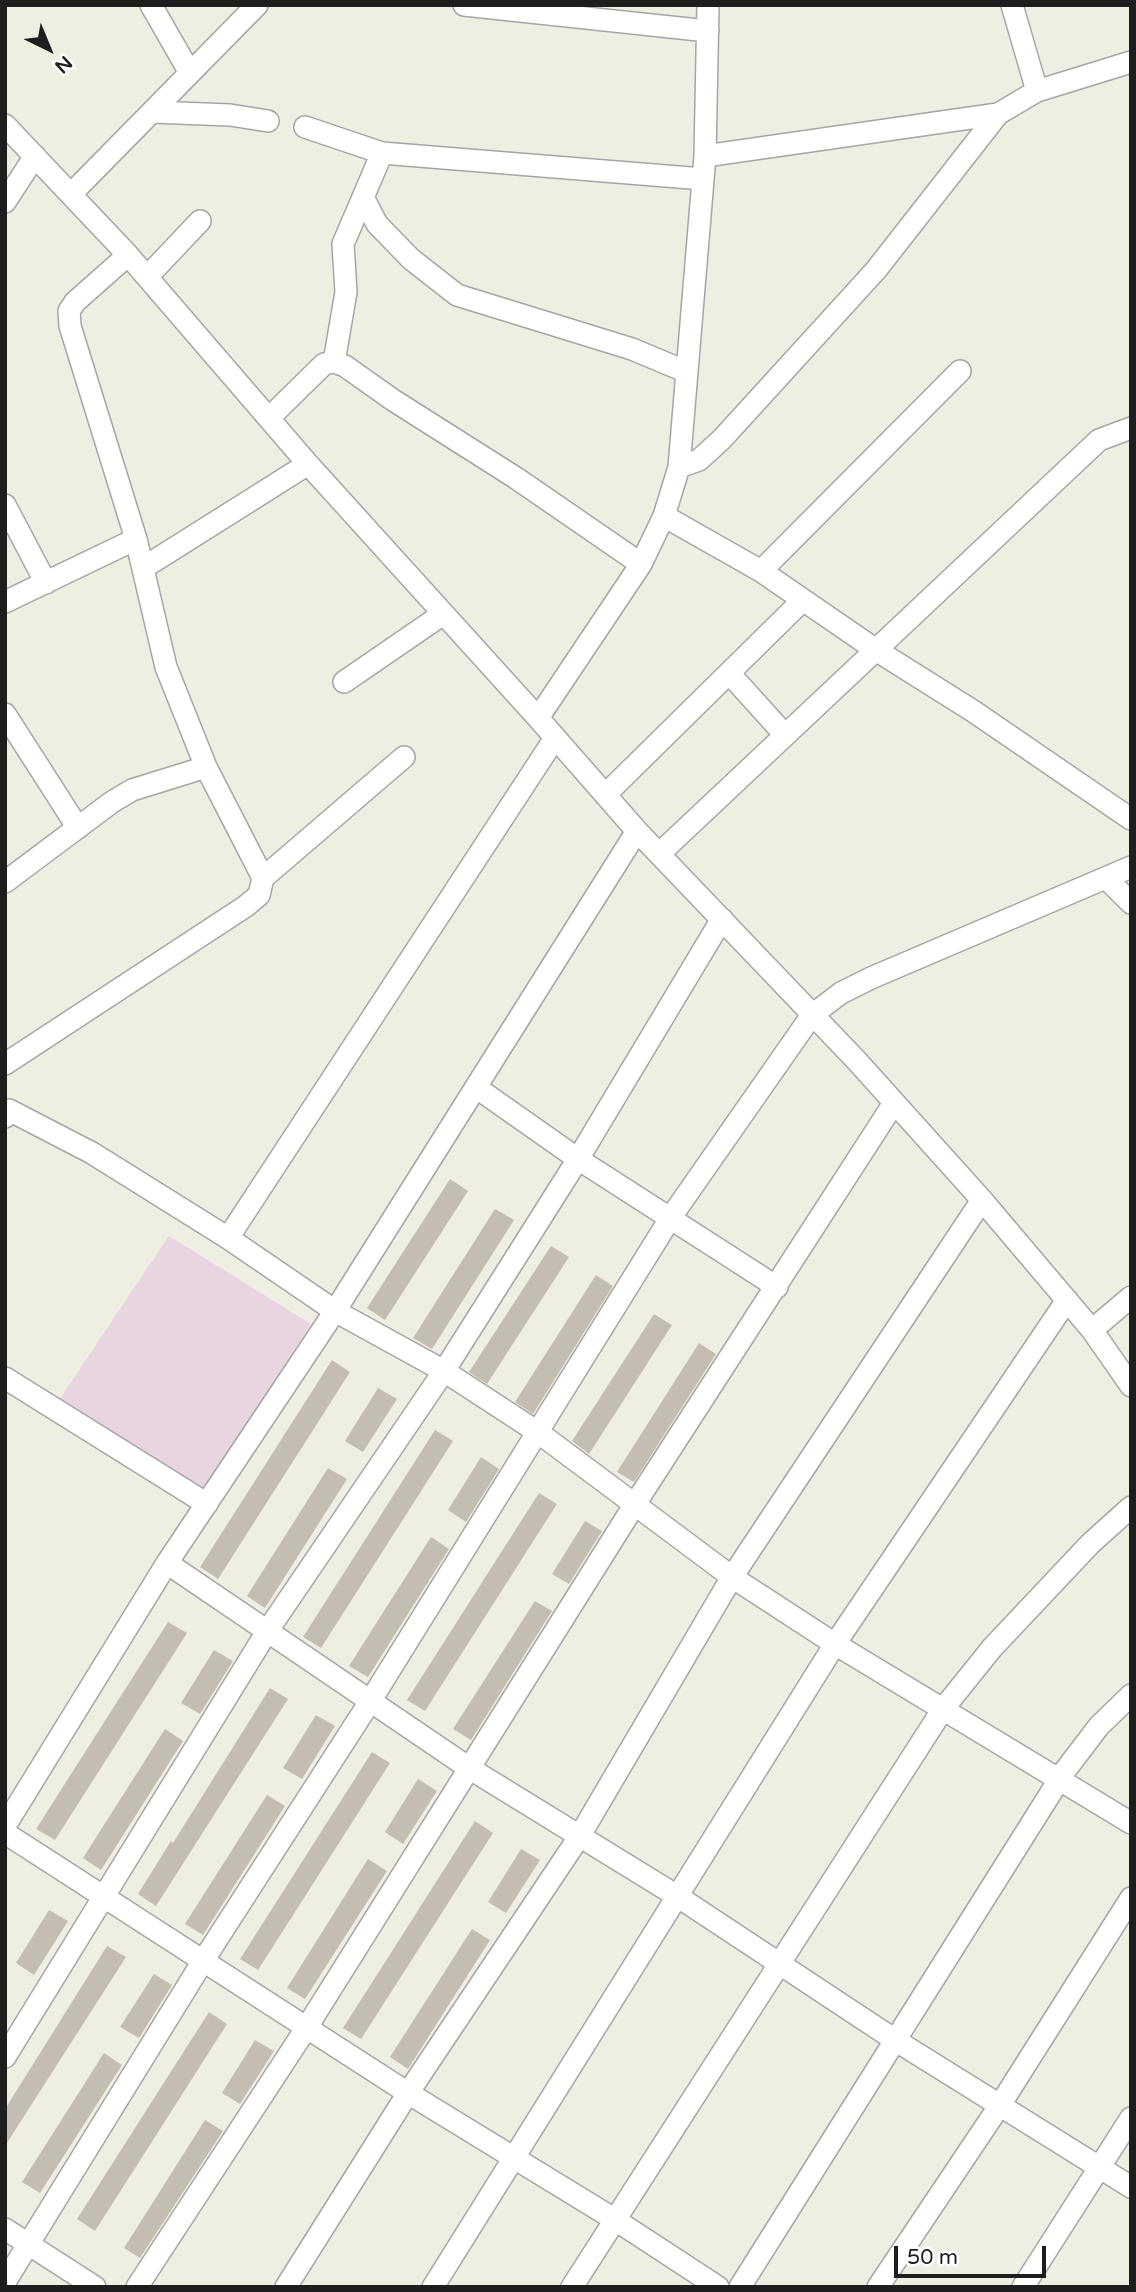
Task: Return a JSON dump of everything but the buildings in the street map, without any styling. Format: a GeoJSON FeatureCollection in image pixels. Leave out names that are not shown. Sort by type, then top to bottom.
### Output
{"type":"FeatureCollection","features":[{"type":"Feature","properties":{"kind":"street"},"geometry":{"type":"LineString","coordinates":[[151,5],[191,73]]}},
{"type":"Feature","properties":{"kind":"street"},"geometry":{"type":"LineString","coordinates":[[72,193],[257,5]]}},
{"type":"Feature","properties":{"kind":"street"},"geometry":{"type":"LineString","coordinates":[[464,5],[708,31]]}},
{"type":"Feature","properties":{"kind":"street"},"geometry":{"type":"LineString","coordinates":[[538,718],[641,564],[664,516],[679,467],[704,179],[708,5]]}},
{"type":"Feature","properties":{"kind":"street"},"geometry":{"type":"LineString","coordinates":[[1012,5],[1037,91]]}},
{"type":"Feature","properties":{"kind":"street"},"geometry":{"type":"LineString","coordinates":[[679,467],[699,460],[722,439],[876,270],[998,114],[1037,91],[1131,62]]}},
{"type":"Feature","properties":{"kind":"street"},"geometry":{"type":"LineString","coordinates":[[152,112],[230,115],[268,121]]}},
{"type":"Feature","properties":{"kind":"street"},"geometry":{"type":"LineString","coordinates":[[705,156],[998,114]]}},
{"type":"Feature","properties":{"kind":"street"},"geometry":{"type":"LineString","coordinates":[[5,125],[128,255],[308,464],[637,831],[812,1015],[982,1200],[1092,1330],[1131,1386]]}},
{"type":"Feature","properties":{"kind":"street"},"geometry":{"type":"LineString","coordinates":[[305,127],[382,153],[704,179]]}},
{"type":"Feature","properties":{"kind":"street"},"geometry":{"type":"LineString","coordinates":[[334,362],[346,292],[343,244],[382,153]]}},
{"type":"Feature","properties":{"kind":"street"},"geometry":{"type":"LineString","coordinates":[[5,202],[35,156]]}},
{"type":"Feature","properties":{"kind":"street"},"geometry":{"type":"LineString","coordinates":[[363,197],[377,224],[385,233],[411,259],[457,295],[632,349],[687,372]]}},
{"type":"Feature","properties":{"kind":"street"},"geometry":{"type":"LineString","coordinates":[[147,277],[201,221]]}},
{"type":"Feature","properties":{"kind":"street"},"geometry":{"type":"LineString","coordinates":[[128,255],[75,302],[69,312],[70,326],[136,539],[166,667],[206,767],[263,878]]}},
{"type":"Feature","properties":{"kind":"street"},"geometry":{"type":"LineString","coordinates":[[269,418],[324,364],[334,362],[345,366],[641,564]]}},
{"type":"Feature","properties":{"kind":"street"},"geometry":{"type":"LineString","coordinates":[[761,571],[960,371]]}},
{"type":"Feature","properties":{"kind":"street"},"geometry":{"type":"LineString","coordinates":[[659,854],[1098,440],[1131,428]]}},
{"type":"Feature","properties":{"kind":"street"},"geometry":{"type":"LineString","coordinates":[[143,568],[308,464]]}},
{"type":"Feature","properties":{"kind":"street"},"geometry":{"type":"LineString","coordinates":[[5,505],[46,583]]}},
{"type":"Feature","properties":{"kind":"street"},"geometry":{"type":"LineString","coordinates":[[664,516],[761,571],[1131,819]]}},
{"type":"Feature","properties":{"kind":"street"},"geometry":{"type":"LineString","coordinates":[[5,602],[136,539]]}},
{"type":"Feature","properties":{"kind":"street"},"geometry":{"type":"LineString","coordinates":[[605,795],[803,600]]}},
{"type":"Feature","properties":{"kind":"street"},"geometry":{"type":"LineString","coordinates":[[344,682],[443,614]]}},
{"type":"Feature","properties":{"kind":"street"},"geometry":{"type":"LineString","coordinates":[[729,673],[785,736]]}},
{"type":"Feature","properties":{"kind":"street"},"geometry":{"type":"LineString","coordinates":[[5,714],[78,828]]}},
{"type":"Feature","properties":{"kind":"street"},"geometry":{"type":"LineString","coordinates":[[228,1238],[555,738]]}},
{"type":"Feature","properties":{"kind":"street"},"geometry":{"type":"LineString","coordinates":[[5,1064],[246,906],[259,895],[263,878],[404,757]]}},
{"type":"Feature","properties":{"kind":"street"},"geometry":{"type":"LineString","coordinates":[[5,882],[132,790],[206,767]]}},
{"type":"Feature","properties":{"kind":"street"},"geometry":{"type":"LineString","coordinates":[[5,1826],[167,1563],[335,1311],[637,831]]}},
{"type":"Feature","properties":{"kind":"street"},"geometry":{"type":"LineString","coordinates":[[5,2282],[203,1961],[371,1700],[671,1217],[812,1015],[841,993],[871,978],[1131,867]]}},
{"type":"Feature","properties":{"kind":"street"},"geometry":{"type":"LineString","coordinates":[[1107,877],[1131,903]]}},
{"type":"Feature","properties":{"kind":"street"},"geometry":{"type":"LineString","coordinates":[[5,2057],[268,1630],[444,1371],[578,1159],[722,919]]}},
{"type":"Feature","properties":{"kind":"street"},"geometry":{"type":"LineString","coordinates":[[477,1087],[578,1159],[777,1287]]}},
{"type":"Feature","properties":{"kind":"street"},"geometry":{"type":"LineString","coordinates":[[137,2287],[307,2027],[635,1504],[894,1103]]}},
{"type":"Feature","properties":{"kind":"street"},"geometry":{"type":"LineString","coordinates":[[6,1112],[92,1153],[228,1238],[335,1311],[444,1371],[538,1433],[732,1577],[835,1644],[1131,1823]]}},
{"type":"Feature","properties":{"kind":"street"},"geometry":{"type":"LineString","coordinates":[[286,2287],[408,2093],[579,1836],[732,1577],[982,1200]]}},
{"type":"Feature","properties":{"kind":"street"},"geometry":{"type":"LineString","coordinates":[[1092,1330],[1131,1297]]}},
{"type":"Feature","properties":{"kind":"street"},"geometry":{"type":"LineString","coordinates":[[433,2287],[835,1644],[1067,1300]]}},
{"type":"Feature","properties":{"kind":"street"},"geometry":{"type":"LineString","coordinates":[[5,1378],[207,1504]]}},
{"type":"Feature","properties":{"kind":"street"},"geometry":{"type":"LineString","coordinates":[[572,2287],[943,1709],[992,1648],[1090,1544],[1131,1507]]}},
{"type":"Feature","properties":{"kind":"street"},"geometry":{"type":"LineString","coordinates":[[167,1563],[469,1768],[677,1896],[895,2040],[1131,2187]]}},
{"type":"Feature","properties":{"kind":"street"},"geometry":{"type":"LineString","coordinates":[[740,2287],[1059,1780],[1099,1726],[1131,1695]]}},
{"type":"Feature","properties":{"kind":"street"},"geometry":{"type":"LineString","coordinates":[[5,1833],[408,2093],[614,2219],[718,2287]]}},
{"type":"Feature","properties":{"kind":"street"},"geometry":{"type":"LineString","coordinates":[[878,2287],[1000,2105],[1131,1898]]}},
{"type":"Feature","properties":{"kind":"street"},"geometry":{"type":"LineString","coordinates":[[1023,2287],[1131,2118]]}},
{"type":"Feature","properties":{"kind":"street"},"geometry":{"type":"LineString","coordinates":[[5,2229],[95,2287]]}},
{"type":"Feature","properties":{"kind":"shaded area"},"geometry":{"type":"Polygon","coordinates":[[[169,1236],[311,1324],[200,1496],[56,1405],[169,1236]]]}}]}
